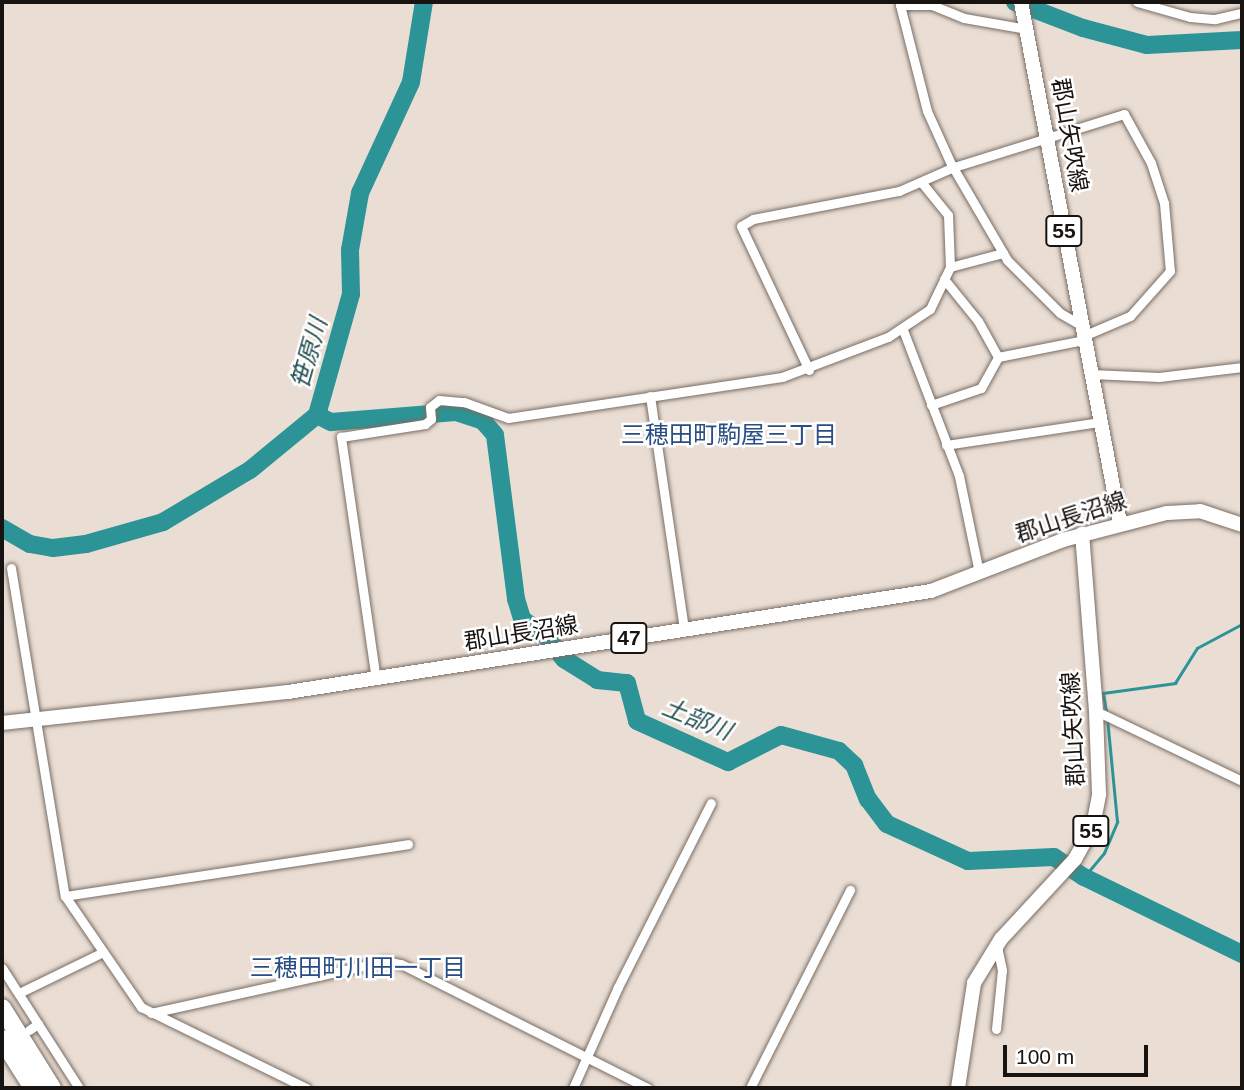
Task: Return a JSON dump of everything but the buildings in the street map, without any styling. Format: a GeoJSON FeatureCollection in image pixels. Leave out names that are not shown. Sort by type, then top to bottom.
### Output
{"type":"FeatureCollection","features":[{"type":"Feature","properties":{"kind":"highway"},"geometry":{"type":"LineString","coordinates":[[2,1008],[52,1088]]}},
{"type":"Feature","properties":{"kind":"highway"},"geometry":{"type":"LineString","coordinates":[[2,1041],[26,1088]]}},
{"type":"Feature","properties":{"kind":"highway"},"geometry":{"type":"LineString","coordinates":[[2,1041],[33,1088]]}},
{"type":"Feature","properties":{"kind":"main road","name":"郡山矢吹線"},"geometry":{"type":"LineString","coordinates":[[1021,2],[1120,523]]}},
{"type":"Feature","properties":{"kind":"main road","name":"郡山長沼線"},"geometry":{"type":"LineString","coordinates":[[2,723],[376,680],[930,591],[1082,534],[1120,523],[1200,511],[1242,525]]}},
{"type":"Feature","properties":{"kind":"main road","name":"郡山矢吹線"},"geometry":{"type":"LineString","coordinates":[[958,1088],[974,983],[997,946],[1058,880],[1088,839],[1099,794],[1096,711],[1082,534]]}},
{"type":"Feature","properties":{"kind":"street"},"geometry":{"type":"LineString","coordinates":[[1137,2],[1190,17],[1215,19],[1242,13]]}},
{"type":"Feature","properties":{"kind":"street"},"geometry":{"type":"LineString","coordinates":[[1026,26],[964,18],[929,4],[900,5],[927,111],[954,167],[1003,253],[1083,334]]}},
{"type":"Feature","properties":{"kind":"street"},"geometry":{"type":"LineString","coordinates":[[809,370],[741,226],[753,219],[795,215],[922,183],[954,167],[1124,114],[1152,163],[1164,203],[1172,251],[1167,279],[1121,323],[998,357],[981,388],[931,405]]}},
{"type":"Feature","properties":{"kind":"street"},"geometry":{"type":"LineString","coordinates":[[376,680],[338,440],[365,430],[425,424],[439,400],[464,402],[508,418],[809,370],[903,330],[930,309],[950,267],[948,215],[922,183]]}},
{"type":"Feature","properties":{"kind":"street"},"geometry":{"type":"LineString","coordinates":[[950,267],[1003,253]]}},
{"type":"Feature","properties":{"kind":"street"},"geometry":{"type":"LineString","coordinates":[[944,279],[978,321],[998,357]]}},
{"type":"Feature","properties":{"kind":"street"},"geometry":{"type":"LineString","coordinates":[[903,330],[959,477],[979,573]]}},
{"type":"Feature","properties":{"kind":"street"},"geometry":{"type":"LineString","coordinates":[[1091,374],[1159,377],[1242,367]]}},
{"type":"Feature","properties":{"kind":"street"},"geometry":{"type":"LineString","coordinates":[[650,396],[684,629]]}},
{"type":"Feature","properties":{"kind":"street"},"geometry":{"type":"LineString","coordinates":[[946,445],[1099,422]]}},
{"type":"Feature","properties":{"kind":"street"},"geometry":{"type":"LineString","coordinates":[[11,568],[65,897],[129,994],[151,1013],[306,1088]]}},
{"type":"Feature","properties":{"kind":"street"},"geometry":{"type":"LineString","coordinates":[[1096,711],[1242,781]]}},
{"type":"Feature","properties":{"kind":"street"},"geometry":{"type":"LineString","coordinates":[[573,1088],[618,987],[711,803]]}},
{"type":"Feature","properties":{"kind":"street"},"geometry":{"type":"LineString","coordinates":[[65,897],[408,844]]}},
{"type":"Feature","properties":{"kind":"street"},"geometry":{"type":"LineString","coordinates":[[750,1088],[850,890]]}},
{"type":"Feature","properties":{"kind":"street"},"geometry":{"type":"LineString","coordinates":[[996,1029],[1002,970],[997,946]]}},
{"type":"Feature","properties":{"kind":"street"},"geometry":{"type":"LineString","coordinates":[[19,993],[103,952]]}},
{"type":"Feature","properties":{"kind":"street"},"geometry":{"type":"LineString","coordinates":[[151,1013],[385,961],[401,964],[648,1088]]}},
{"type":"Feature","properties":{"kind":"street"},"geometry":{"type":"LineString","coordinates":[[2,968],[79,1088]]}},
{"type":"Feature","properties":{"kind":"street"},"geometry":{"type":"LineString","coordinates":[[29,1030],[38,1024]]}},
{"type":"Feature","properties":{"kind":"waterway","name":"笹原川"},"geometry":{"type":"LineString","coordinates":[[2,528],[30,544],[53,548],[86,544],[163,522],[250,470],[317,415],[351,294],[350,250],[360,193],[411,82],[424,2]]}},
{"type":"Feature","properties":{"kind":"waterway","name":"笹原川"},"geometry":{"type":"LineString","coordinates":[[1015,2],[1083,28],[1147,45],[1242,40]]}},
{"type":"Feature","properties":{"kind":"waterway","name":"土部川"},"geometry":{"type":"LineString","coordinates":[[317,415],[331,422],[456,412],[483,421],[495,435],[516,599],[522,619],[546,636],[564,659],[597,680],[627,683],[637,721],[728,762],[781,735],[839,751],[854,765],[868,799],[887,824],[968,861],[1054,857],[1084,877],[1242,954]]}},
{"type":"Feature","properties":{"kind":"waterway"},"geometry":{"type":"LineString","coordinates":[[1106,712],[1103,693],[1175,683],[1197,648],[1242,624]]}},
{"type":"Feature","properties":{"kind":"waterway"},"geometry":{"type":"LineString","coordinates":[[1084,877],[1104,853],[1117,822],[1107,719]]}},
{"type":"Feature","properties":{"kind":"district","name":"三穂田町駒屋三丁目"},"geometry":{"type":"Point","coordinates":[729,435]}},
{"type":"Feature","properties":{"kind":"district","name":"三穂田町川田一丁目"},"geometry":{"type":"Point","coordinates":[358,968]}}]}
